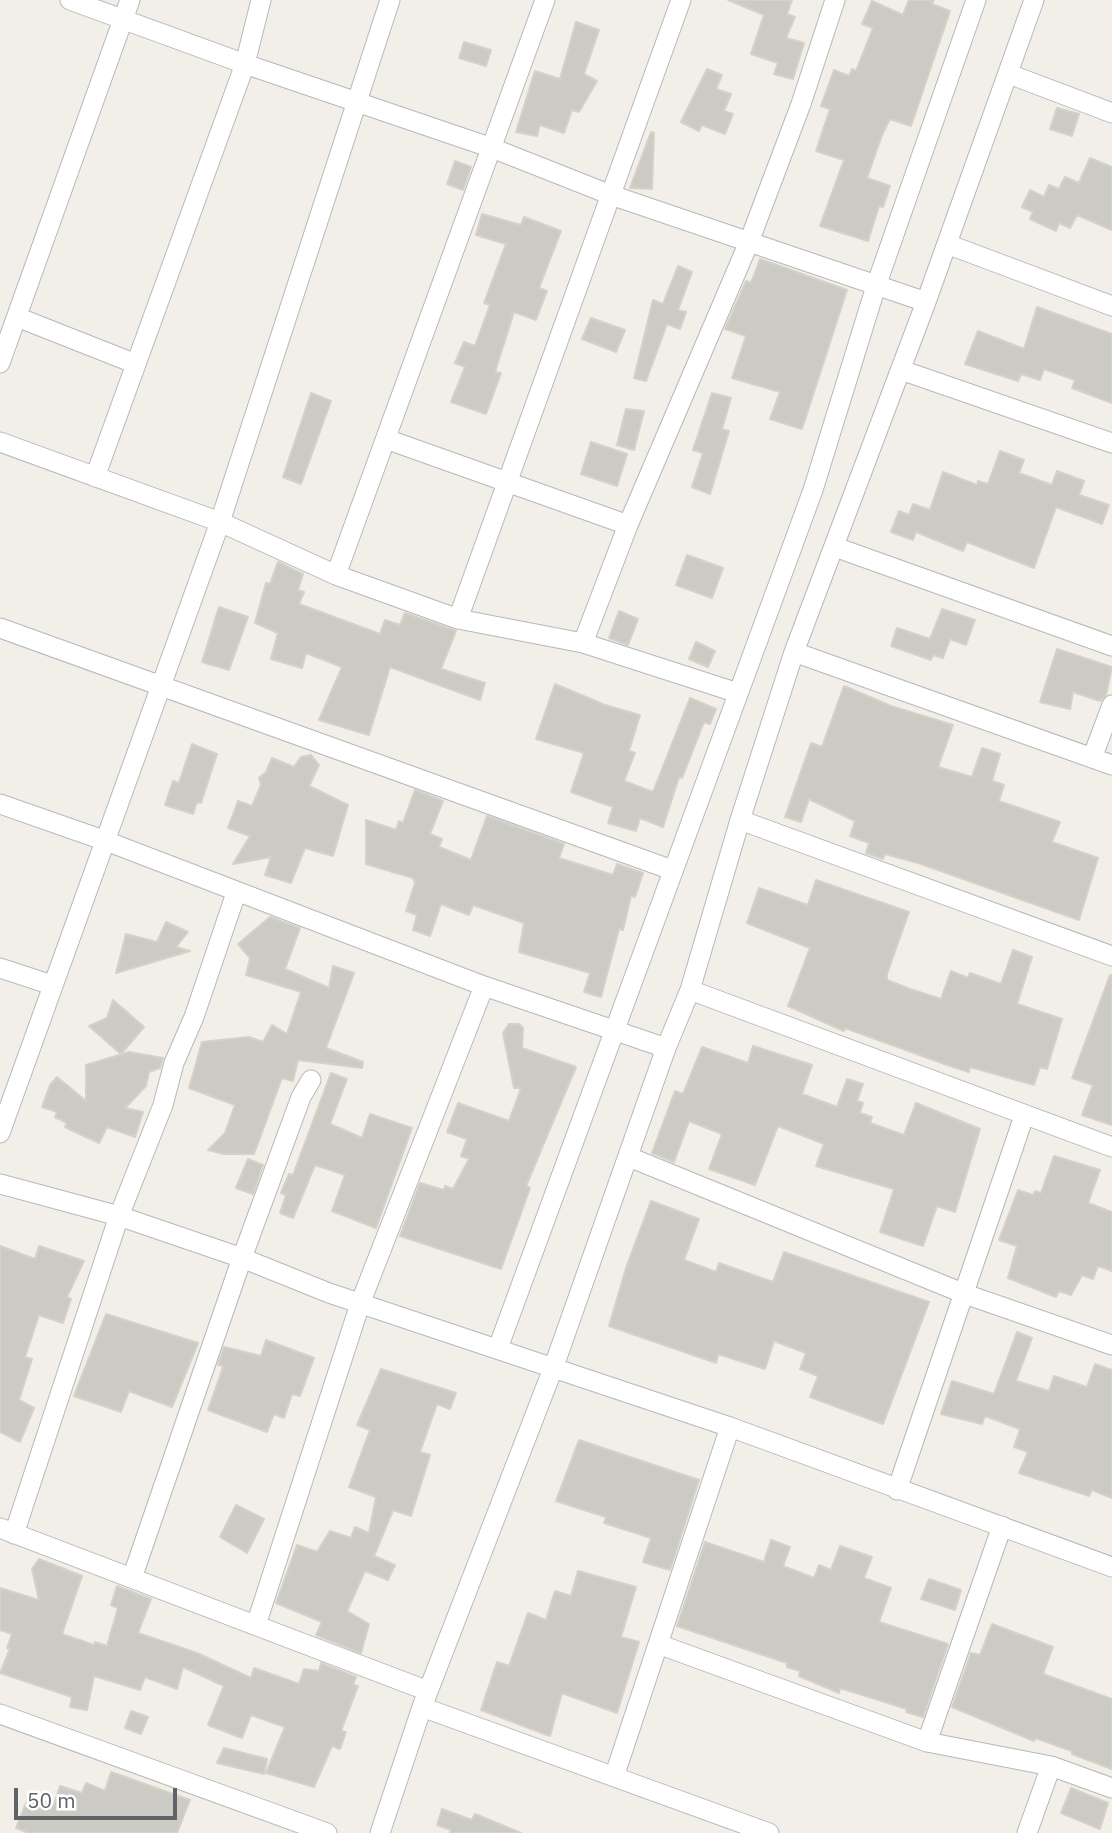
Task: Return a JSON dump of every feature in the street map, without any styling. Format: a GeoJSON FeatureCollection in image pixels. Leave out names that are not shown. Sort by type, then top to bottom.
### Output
{"type":"FeatureCollection","features":[{"type":"Feature","properties":{"kind":"street"},"geometry":{"type":"LineString","coordinates":[[70,0],[245,64],[492,148],[611,195],[926,302]]}},
{"type":"Feature","properties":{"kind":"street"},"geometry":{"type":"LineString","coordinates":[[0,363],[130,0]]}},
{"type":"Feature","properties":{"kind":"street"},"geometry":{"type":"LineString","coordinates":[[95,477],[245,64],[261,0]]}},
{"type":"Feature","properties":{"kind":"street"},"geometry":{"type":"LineString","coordinates":[[0,1133],[220,522],[359,102],[390,0]]}},
{"type":"Feature","properties":{"kind":"street"},"geometry":{"type":"LineString","coordinates":[[336,575],[545,0]]}},
{"type":"Feature","properties":{"kind":"street"},"geometry":{"type":"LineString","coordinates":[[458,619],[681,0]]}},
{"type":"Feature","properties":{"kind":"street"},"geometry":{"type":"LineString","coordinates":[[583,643],[628,525],[749,242],[801,104],[835,0]]}},
{"type":"Feature","properties":{"kind":"street"},"geometry":{"type":"LineString","coordinates":[[498,1348],[813,490],[876,286],[976,0]]}},
{"type":"Feature","properties":{"kind":"street"},"geometry":{"type":"LineString","coordinates":[[380,1833],[425,1699],[554,1366],[666,1048],[690,990],[740,820],[794,652],[901,370],[1034,0]]}},
{"type":"Feature","properties":{"kind":"street"},"geometry":{"type":"LineString","coordinates":[[1009,74],[1112,113]]}},
{"type":"Feature","properties":{"kind":"street"},"geometry":{"type":"LineString","coordinates":[[947,244],[1112,306]]}},
{"type":"Feature","properties":{"kind":"street"},"geometry":{"type":"LineString","coordinates":[[16,317],[136,363]]}},
{"type":"Feature","properties":{"kind":"street"},"geometry":{"type":"LineString","coordinates":[[901,370],[1112,443]]}},
{"type":"Feature","properties":{"kind":"street"},"geometry":{"type":"LineString","coordinates":[[386,439],[628,525]]}},
{"type":"Feature","properties":{"kind":"street"},"geometry":{"type":"LineString","coordinates":[[0,442],[220,522],[336,575],[458,619],[583,643],[738,693]]}},
{"type":"Feature","properties":{"kind":"street"},"geometry":{"type":"LineString","coordinates":[[835,547],[1112,646]]}},
{"type":"Feature","properties":{"kind":"street"},"geometry":{"type":"LineString","coordinates":[[0,628],[672,870]]}},
{"type":"Feature","properties":{"kind":"street"},"geometry":{"type":"LineString","coordinates":[[794,652],[1112,765]]}},
{"type":"Feature","properties":{"kind":"street"},"geometry":{"type":"LineString","coordinates":[[1092,758],[1112,705]]}},
{"type":"Feature","properties":{"kind":"street"},"geometry":{"type":"LineString","coordinates":[[0,804],[106,841],[484,986],[666,1048]]}},
{"type":"Feature","properties":{"kind":"street"},"geometry":{"type":"LineString","coordinates":[[740,820],[1112,956]]}},
{"type":"Feature","properties":{"kind":"street"},"geometry":{"type":"LineString","coordinates":[[236,893],[194,1017],[174,1063],[163,1105],[119,1216],[7,1531],[256,1625],[425,1699],[615,1774],[728,1825],[769,1833]]}},
{"type":"Feature","properties":{"kind":"street"},"geometry":{"type":"LineString","coordinates":[[0,968],[52,985]]}},
{"type":"Feature","properties":{"kind":"street"},"geometry":{"type":"LineString","coordinates":[[256,1625],[360,1304],[484,986]]}},
{"type":"Feature","properties":{"kind":"street"},"geometry":{"type":"LineString","coordinates":[[690,990],[1112,1147]]}},
{"type":"Feature","properties":{"kind":"street"},"geometry":{"type":"LineString","coordinates":[[132,1578],[242,1258],[301,1097],[311,1080]]}},
{"type":"Feature","properties":{"kind":"street"},"geometry":{"type":"LineString","coordinates":[[897,1490],[1024,1116]]}},
{"type":"Feature","properties":{"kind":"street"},"geometry":{"type":"LineString","coordinates":[[629,1157],[965,1294],[1112,1345]]}},
{"type":"Feature","properties":{"kind":"street"},"geometry":{"type":"LineString","coordinates":[[0,1184],[119,1216],[242,1258],[360,1304],[554,1366],[730,1427],[1112,1567]]}},
{"type":"Feature","properties":{"kind":"street"},"geometry":{"type":"LineString","coordinates":[[615,1774],[730,1427]]}},
{"type":"Feature","properties":{"kind":"street"},"geometry":{"type":"LineString","coordinates":[[927,1742],[1002,1526]]}},
{"type":"Feature","properties":{"kind":"street"},"geometry":{"type":"LineString","coordinates":[[658,1644],[927,1742],[1051,1766],[1112,1788]]}},
{"type":"Feature","properties":{"kind":"street"},"geometry":{"type":"LineString","coordinates":[[0,1714],[327,1833]]}},
{"type":"Feature","properties":{"kind":"street"},"geometry":{"type":"LineString","coordinates":[[1027,1833],[1051,1766]]}},
{"type":"Feature","properties":{"kind":"building"},"geometry":{"type":"Polygon","coordinates":[[[728,0],[792,0],[787,14],[795,17],[786,38],[804,43],[793,79],[774,74],[778,63],[751,54],[764,15],[728,0]]]}},
{"type":"Feature","properties":{"kind":"building"},"geometry":{"type":"Polygon","coordinates":[[[909,0],[934,0],[932,4],[950,11],[911,126],[890,119],[882,135],[867,178],[890,186],[883,207],[879,206],[868,241],[820,226],[844,160],[816,151],[830,109],[821,106],[834,70],[849,76],[852,69],[856,71],[873,28],[862,24],[872,1],[903,15],[909,0]]]}},
{"type":"Feature","properties":{"kind":"building"},"geometry":{"type":"Polygon","coordinates":[[[576,22],[599,30],[584,74],[597,81],[579,112],[572,110],[564,133],[540,125],[537,136],[516,132],[535,71],[560,79],[576,22]]]}},
{"type":"Feature","properties":{"kind":"building"},"geometry":{"type":"Polygon","coordinates":[[[464,42],[491,50],[486,66],[459,58],[464,42]]]}},
{"type":"Feature","properties":{"kind":"building"},"geometry":{"type":"Polygon","coordinates":[[[707,69],[722,75],[716,89],[731,94],[724,111],[733,114],[725,134],[702,125],[699,131],[681,122],[707,69]]]}},
{"type":"Feature","properties":{"kind":"building"},"geometry":{"type":"Polygon","coordinates":[[[1057,108],[1079,114],[1072,136],[1050,129],[1057,108]]]}},
{"type":"Feature","properties":{"kind":"building"},"geometry":{"type":"Polygon","coordinates":[[[651,132],[654,133],[652,189],[630,188],[651,132]]]}},
{"type":"Feature","properties":{"kind":"building"},"geometry":{"type":"Polygon","coordinates":[[[1090,158],[1112,167],[1112,230],[1077,215],[1070,228],[1059,223],[1056,231],[1030,219],[1033,212],[1022,207],[1030,190],[1044,197],[1049,185],[1059,189],[1065,177],[1079,183],[1090,158]]]}},
{"type":"Feature","properties":{"kind":"building"},"geometry":{"type":"Polygon","coordinates":[[[455,161],[471,167],[463,190],[447,184],[455,161]]]}},
{"type":"Feature","properties":{"kind":"building"},"geometry":{"type":"Polygon","coordinates":[[[482,214],[521,225],[524,217],[561,231],[539,288],[547,291],[536,320],[514,312],[495,372],[501,373],[486,414],[451,402],[465,367],[455,363],[464,342],[475,346],[490,305],[484,303],[506,244],[476,235],[482,214]]]}},
{"type":"Feature","properties":{"kind":"building"},"geometry":{"type":"Polygon","coordinates":[[[760,259],[847,290],[802,429],[770,419],[780,392],[732,378],[746,336],[725,329],[746,281],[751,283],[760,259]]]}},
{"type":"Feature","properties":{"kind":"building"},"geometry":{"type":"Polygon","coordinates":[[[678,266],[692,272],[678,310],[686,312],[680,329],[667,324],[646,381],[634,378],[653,300],[663,304],[678,266]]]}},
{"type":"Feature","properties":{"kind":"building"},"geometry":{"type":"Polygon","coordinates":[[[1037,307],[1112,334],[1112,403],[1072,388],[1075,380],[1044,369],[1040,380],[1021,374],[1018,381],[965,364],[978,331],[1024,349],[1037,307]]]}},
{"type":"Feature","properties":{"kind":"building"},"geometry":{"type":"Polygon","coordinates":[[[591,318],[625,330],[616,352],[582,339],[591,318]]]}},
{"type":"Feature","properties":{"kind":"building"},"geometry":{"type":"Polygon","coordinates":[[[311,393],[331,401],[301,484],[283,477],[311,393]]]}},
{"type":"Feature","properties":{"kind":"building"},"geometry":{"type":"Polygon","coordinates":[[[712,393],[731,398],[722,429],[729,431],[710,494],[692,487],[703,453],[693,450],[712,393]]]}},
{"type":"Feature","properties":{"kind":"building"},"geometry":{"type":"Polygon","coordinates":[[[626,409],[644,411],[634,450],[617,445],[626,409]]]}},
{"type":"Feature","properties":{"kind":"building"},"geometry":{"type":"Polygon","coordinates":[[[591,442],[627,454],[617,486],[581,474],[591,442]]]}},
{"type":"Feature","properties":{"kind":"building"},"geometry":{"type":"Polygon","coordinates":[[[1000,451],[1024,460],[1019,473],[1052,485],[1057,471],[1084,481],[1079,495],[1109,505],[1102,524],[1056,507],[1034,568],[967,542],[963,551],[916,532],[913,540],[891,532],[899,511],[909,515],[913,504],[930,510],[943,472],[977,485],[978,481],[988,484],[1000,451]]]}},
{"type":"Feature","properties":{"kind":"building"},"geometry":{"type":"Polygon","coordinates":[[[687,555],[723,568],[712,598],[676,585],[687,555]]]}},
{"type":"Feature","properties":{"kind":"building"},"geometry":{"type":"Polygon","coordinates":[[[278,562],[303,574],[298,590],[304,592],[299,604],[380,634],[385,620],[400,625],[405,613],[456,631],[441,669],[485,683],[480,700],[390,667],[369,735],[319,720],[342,667],[306,653],[302,668],[271,659],[278,633],[255,623],[266,583],[270,584],[278,562]]]}},
{"type":"Feature","properties":{"kind":"building"},"geometry":{"type":"Polygon","coordinates":[[[219,607],[248,617],[229,670],[202,662],[219,607]]]}},
{"type":"Feature","properties":{"kind":"building"},"geometry":{"type":"Polygon","coordinates":[[[942,609],[975,620],[966,645],[950,639],[943,658],[933,655],[931,660],[891,646],[897,628],[930,639],[942,609]]]}},
{"type":"Feature","properties":{"kind":"building"},"geometry":{"type":"Polygon","coordinates":[[[619,611],[638,619],[628,645],[609,638],[619,611]]]}},
{"type":"Feature","properties":{"kind":"building"},"geometry":{"type":"Polygon","coordinates":[[[696,642],[715,651],[708,667],[689,659],[696,642]]]}},
{"type":"Feature","properties":{"kind":"building"},"geometry":{"type":"Polygon","coordinates":[[[1057,649],[1112,667],[1106,695],[1100,701],[1073,692],[1070,709],[1040,702],[1057,649]]]}},
{"type":"Feature","properties":{"kind":"building"},"geometry":{"type":"Polygon","coordinates":[[[555,684],[605,705],[640,715],[629,751],[635,753],[624,781],[653,792],[690,698],[716,709],[710,724],[704,722],[682,778],[679,777],[663,827],[640,818],[636,831],[608,823],[613,807],[571,792],[584,753],[536,739],[555,684]]]}},
{"type":"Feature","properties":{"kind":"building"},"geometry":{"type":"Polygon","coordinates":[[[844,686],[891,706],[953,725],[938,767],[972,777],[982,748],[1000,754],[992,781],[1004,785],[999,801],[1060,822],[1052,842],[1098,858],[1079,920],[918,863],[885,854],[883,859],[866,853],[869,843],[850,836],[855,821],[809,799],[801,822],[785,817],[811,743],[822,747],[844,686]]]}},
{"type":"Feature","properties":{"kind":"building"},"geometry":{"type":"Polygon","coordinates":[[[192,744],[217,754],[201,803],[197,802],[193,814],[165,805],[173,781],[179,783],[192,744]]]}},
{"type":"Feature","properties":{"kind":"building"},"geometry":{"type":"Polygon","coordinates":[[[311,755],[319,765],[309,786],[348,805],[333,856],[305,848],[291,883],[265,875],[271,857],[233,864],[250,836],[228,828],[238,801],[252,806],[261,785],[259,778],[266,772],[272,758],[294,767],[301,757],[311,755]]]}},
{"type":"Feature","properties":{"kind":"building"},"geometry":{"type":"Polygon","coordinates":[[[415,790],[443,801],[430,834],[442,839],[439,847],[471,860],[487,816],[564,844],[559,858],[613,875],[617,864],[643,873],[635,897],[631,896],[623,930],[619,929],[601,997],[584,992],[590,973],[519,952],[524,923],[473,905],[469,915],[441,904],[430,936],[413,930],[417,915],[406,911],[415,883],[413,878],[366,864],[366,820],[396,830],[399,821],[403,823],[415,790]]]}},
{"type":"Feature","properties":{"kind":"building"},"geometry":{"type":"Polygon","coordinates":[[[816,880],[909,912],[887,980],[910,989],[941,999],[951,971],[968,978],[970,973],[1001,984],[1013,950],[1032,957],[1017,1004],[1062,1019],[1047,1069],[1040,1067],[1034,1085],[970,1067],[969,1072],[950,1066],[845,1028],[844,1031],[788,1006],[810,948],[747,923],[759,888],[808,905],[816,880]]]}},
{"type":"Feature","properties":{"kind":"building"},"geometry":{"type":"Polygon","coordinates":[[[270,917],[300,928],[285,969],[329,988],[333,966],[354,973],[326,1048],[363,1062],[362,1068],[298,1060],[293,1081],[282,1078],[254,1154],[224,1154],[208,1150],[225,1133],[235,1105],[189,1088],[202,1042],[249,1037],[263,1042],[272,1025],[287,1034],[301,992],[246,975],[250,958],[238,944],[270,917]]]}},
{"type":"Feature","properties":{"kind":"building"},"geometry":{"type":"Polygon","coordinates":[[[166,922],[188,932],[176,947],[190,951],[116,973],[126,934],[157,942],[166,922]]]}},
{"type":"Feature","properties":{"kind":"building"},"geometry":{"type":"Polygon","coordinates":[[[1110,975],[1112,1125],[1082,1115],[1093,1085],[1072,1078],[1110,975]]]}},
{"type":"Feature","properties":{"kind":"building"},"geometry":{"type":"Polygon","coordinates":[[[113,1000],[144,1027],[121,1054],[89,1026],[107,1018],[113,1000]]]}},
{"type":"Feature","properties":{"kind":"building"},"geometry":{"type":"Polygon","coordinates":[[[509,1024],[519,1024],[523,1028],[522,1048],[576,1067],[526,1186],[530,1188],[501,1269],[400,1236],[420,1183],[444,1190],[445,1186],[453,1189],[469,1159],[461,1156],[467,1139],[447,1132],[458,1103],[509,1121],[521,1088],[514,1088],[503,1033],[509,1024]]]}},
{"type":"Feature","properties":{"kind":"building"},"geometry":{"type":"Polygon","coordinates":[[[753,1046],[812,1065],[802,1094],[837,1107],[847,1079],[863,1084],[857,1101],[863,1103],[860,1113],[872,1117],[870,1123],[904,1135],[916,1103],[980,1129],[955,1212],[937,1206],[923,1246],[880,1232],[894,1189],[816,1166],[824,1144],[778,1126],[755,1185],[709,1169],[722,1134],[689,1121],[674,1162],[652,1153],[675,1091],[683,1094],[702,1047],[748,1063],[753,1046]]]}},
{"type":"Feature","properties":{"kind":"building"},"geometry":{"type":"Polygon","coordinates":[[[129,1052],[163,1058],[160,1068],[149,1072],[146,1086],[125,1108],[143,1112],[135,1137],[107,1127],[99,1143],[65,1127],[67,1123],[55,1117],[57,1112],[42,1107],[50,1085],[57,1077],[86,1101],[86,1065],[129,1052]]]}},
{"type":"Feature","properties":{"kind":"building"},"geometry":{"type":"Polygon","coordinates":[[[331,1073],[347,1079],[330,1124],[362,1138],[370,1114],[412,1128],[376,1228],[332,1211],[345,1175],[315,1165],[293,1218],[280,1213],[286,1195],[281,1193],[289,1174],[293,1175],[331,1073]]]}},
{"type":"Feature","properties":{"kind":"building"},"geometry":{"type":"Polygon","coordinates":[[[1054,1156],[1100,1170],[1088,1203],[1112,1212],[1112,1271],[1098,1266],[1093,1279],[1082,1275],[1071,1295],[1059,1291],[1056,1297],[1008,1278],[1017,1246],[999,1240],[1018,1190],[1033,1195],[1035,1191],[1041,1193],[1054,1156]]]}},
{"type":"Feature","properties":{"kind":"building"},"geometry":{"type":"Polygon","coordinates":[[[248,1159],[263,1165],[253,1194],[236,1188],[248,1159]]]}},
{"type":"Feature","properties":{"kind":"building"},"geometry":{"type":"Polygon","coordinates":[[[651,1201],[699,1219],[684,1260],[716,1272],[719,1263],[773,1282],[784,1252],[929,1302],[883,1424],[810,1397],[818,1376],[800,1369],[806,1353],[774,1341],[765,1369],[718,1354],[716,1363],[609,1326],[627,1265],[651,1201]]]}},
{"type":"Feature","properties":{"kind":"building"},"geometry":{"type":"Polygon","coordinates":[[[0,1246],[35,1259],[39,1246],[84,1261],[67,1297],[71,1299],[63,1323],[39,1315],[25,1357],[32,1359],[19,1400],[34,1408],[20,1442],[0,1432],[0,1246]]]}},
{"type":"Feature","properties":{"kind":"building"},"geometry":{"type":"Polygon","coordinates":[[[106,1314],[198,1343],[172,1407],[129,1391],[121,1412],[74,1396],[106,1314]]]}},
{"type":"Feature","properties":{"kind":"building"},"geometry":{"type":"Polygon","coordinates":[[[1017,1332],[1032,1338],[1016,1381],[1049,1391],[1054,1376],[1087,1387],[1095,1364],[1112,1370],[1112,1498],[1092,1490],[1089,1496],[1019,1473],[1028,1452],[1014,1447],[1020,1429],[985,1416],[982,1424],[941,1414],[952,1381],[994,1394],[1017,1332]]]}},
{"type":"Feature","properties":{"kind":"building"},"geometry":{"type":"Polygon","coordinates":[[[266,1340],[314,1358],[300,1396],[292,1394],[284,1418],[274,1414],[267,1432],[208,1410],[223,1366],[218,1365],[224,1347],[261,1356],[266,1340]]]}},
{"type":"Feature","properties":{"kind":"building"},"geometry":{"type":"Polygon","coordinates":[[[381,1369],[456,1393],[450,1409],[437,1404],[420,1452],[430,1455],[411,1516],[393,1510],[374,1556],[395,1565],[388,1580],[365,1571],[347,1611],[369,1624],[361,1653],[316,1635],[322,1622],[276,1603],[297,1545],[317,1552],[330,1531],[351,1538],[355,1527],[369,1533],[376,1497],[349,1487],[370,1430],[357,1425],[381,1369]]]}},
{"type":"Feature","properties":{"kind":"building"},"geometry":{"type":"Polygon","coordinates":[[[579,1440],[699,1480],[670,1570],[643,1562],[651,1538],[604,1523],[606,1517],[556,1501],[579,1440]]]}},
{"type":"Feature","properties":{"kind":"building"},"geometry":{"type":"Polygon","coordinates":[[[236,1505],[264,1519],[247,1553],[220,1537],[236,1505]]]}},
{"type":"Feature","properties":{"kind":"building"},"geometry":{"type":"Polygon","coordinates":[[[771,1540],[790,1547],[783,1566],[814,1578],[819,1565],[831,1570],[840,1546],[872,1557],[864,1578],[891,1588],[879,1622],[948,1644],[923,1717],[906,1712],[907,1709],[840,1688],[839,1693],[799,1676],[800,1671],[787,1667],[787,1663],[677,1626],[705,1542],[764,1562],[771,1540]]]}},
{"type":"Feature","properties":{"kind":"building"},"geometry":{"type":"Polygon","coordinates":[[[39,1559],[82,1576],[62,1634],[94,1645],[95,1642],[107,1646],[118,1608],[111,1605],[117,1586],[151,1599],[138,1633],[197,1653],[251,1678],[254,1668],[299,1684],[304,1669],[319,1671],[321,1663],[356,1677],[353,1685],[358,1686],[341,1731],[346,1732],[340,1749],[332,1746],[314,1787],[266,1773],[285,1727],[251,1715],[242,1738],[208,1725],[224,1686],[183,1667],[177,1689],[145,1677],[140,1690],[94,1676],[87,1710],[70,1707],[72,1697],[0,1673],[10,1649],[7,1648],[12,1634],[0,1630],[0,1588],[39,1600],[32,1569],[39,1559]]]}},
{"type":"Feature","properties":{"kind":"building"},"geometry":{"type":"Polygon","coordinates":[[[578,1571],[636,1587],[621,1637],[639,1642],[617,1713],[562,1693],[550,1736],[481,1710],[497,1662],[509,1666],[528,1613],[546,1620],[555,1591],[571,1596],[578,1571]]]}},
{"type":"Feature","properties":{"kind":"building"},"geometry":{"type":"Polygon","coordinates":[[[929,1579],[961,1590],[955,1610],[921,1599],[929,1579]]]}},
{"type":"Feature","properties":{"kind":"building"},"geometry":{"type":"Polygon","coordinates":[[[992,1624],[1053,1647],[1043,1674],[1112,1699],[1112,1769],[1072,1754],[1072,1751],[1035,1738],[1034,1741],[952,1707],[971,1653],[980,1655],[992,1624]]]}},
{"type":"Feature","properties":{"kind":"building"},"geometry":{"type":"Polygon","coordinates":[[[131,1711],[148,1717],[141,1734],[125,1728],[131,1711]]]}},
{"type":"Feature","properties":{"kind":"building"},"geometry":{"type":"Polygon","coordinates":[[[224,1748],[267,1759],[264,1774],[217,1763],[224,1748]]]}},
{"type":"Feature","properties":{"kind":"building"},"geometry":{"type":"Polygon","coordinates":[[[111,1772],[190,1800],[177,1833],[29,1833],[16,1828],[29,1796],[54,1805],[60,1786],[82,1793],[86,1783],[105,1791],[111,1772]]]}},
{"type":"Feature","properties":{"kind":"building"},"geometry":{"type":"Polygon","coordinates":[[[1071,1788],[1108,1803],[1100,1829],[1061,1813],[1071,1788]]]}},
{"type":"Feature","properties":{"kind":"building"},"geometry":{"type":"Polygon","coordinates":[[[442,1809],[472,1820],[475,1814],[521,1833],[450,1833],[451,1830],[437,1825],[442,1809]]]}}]}
